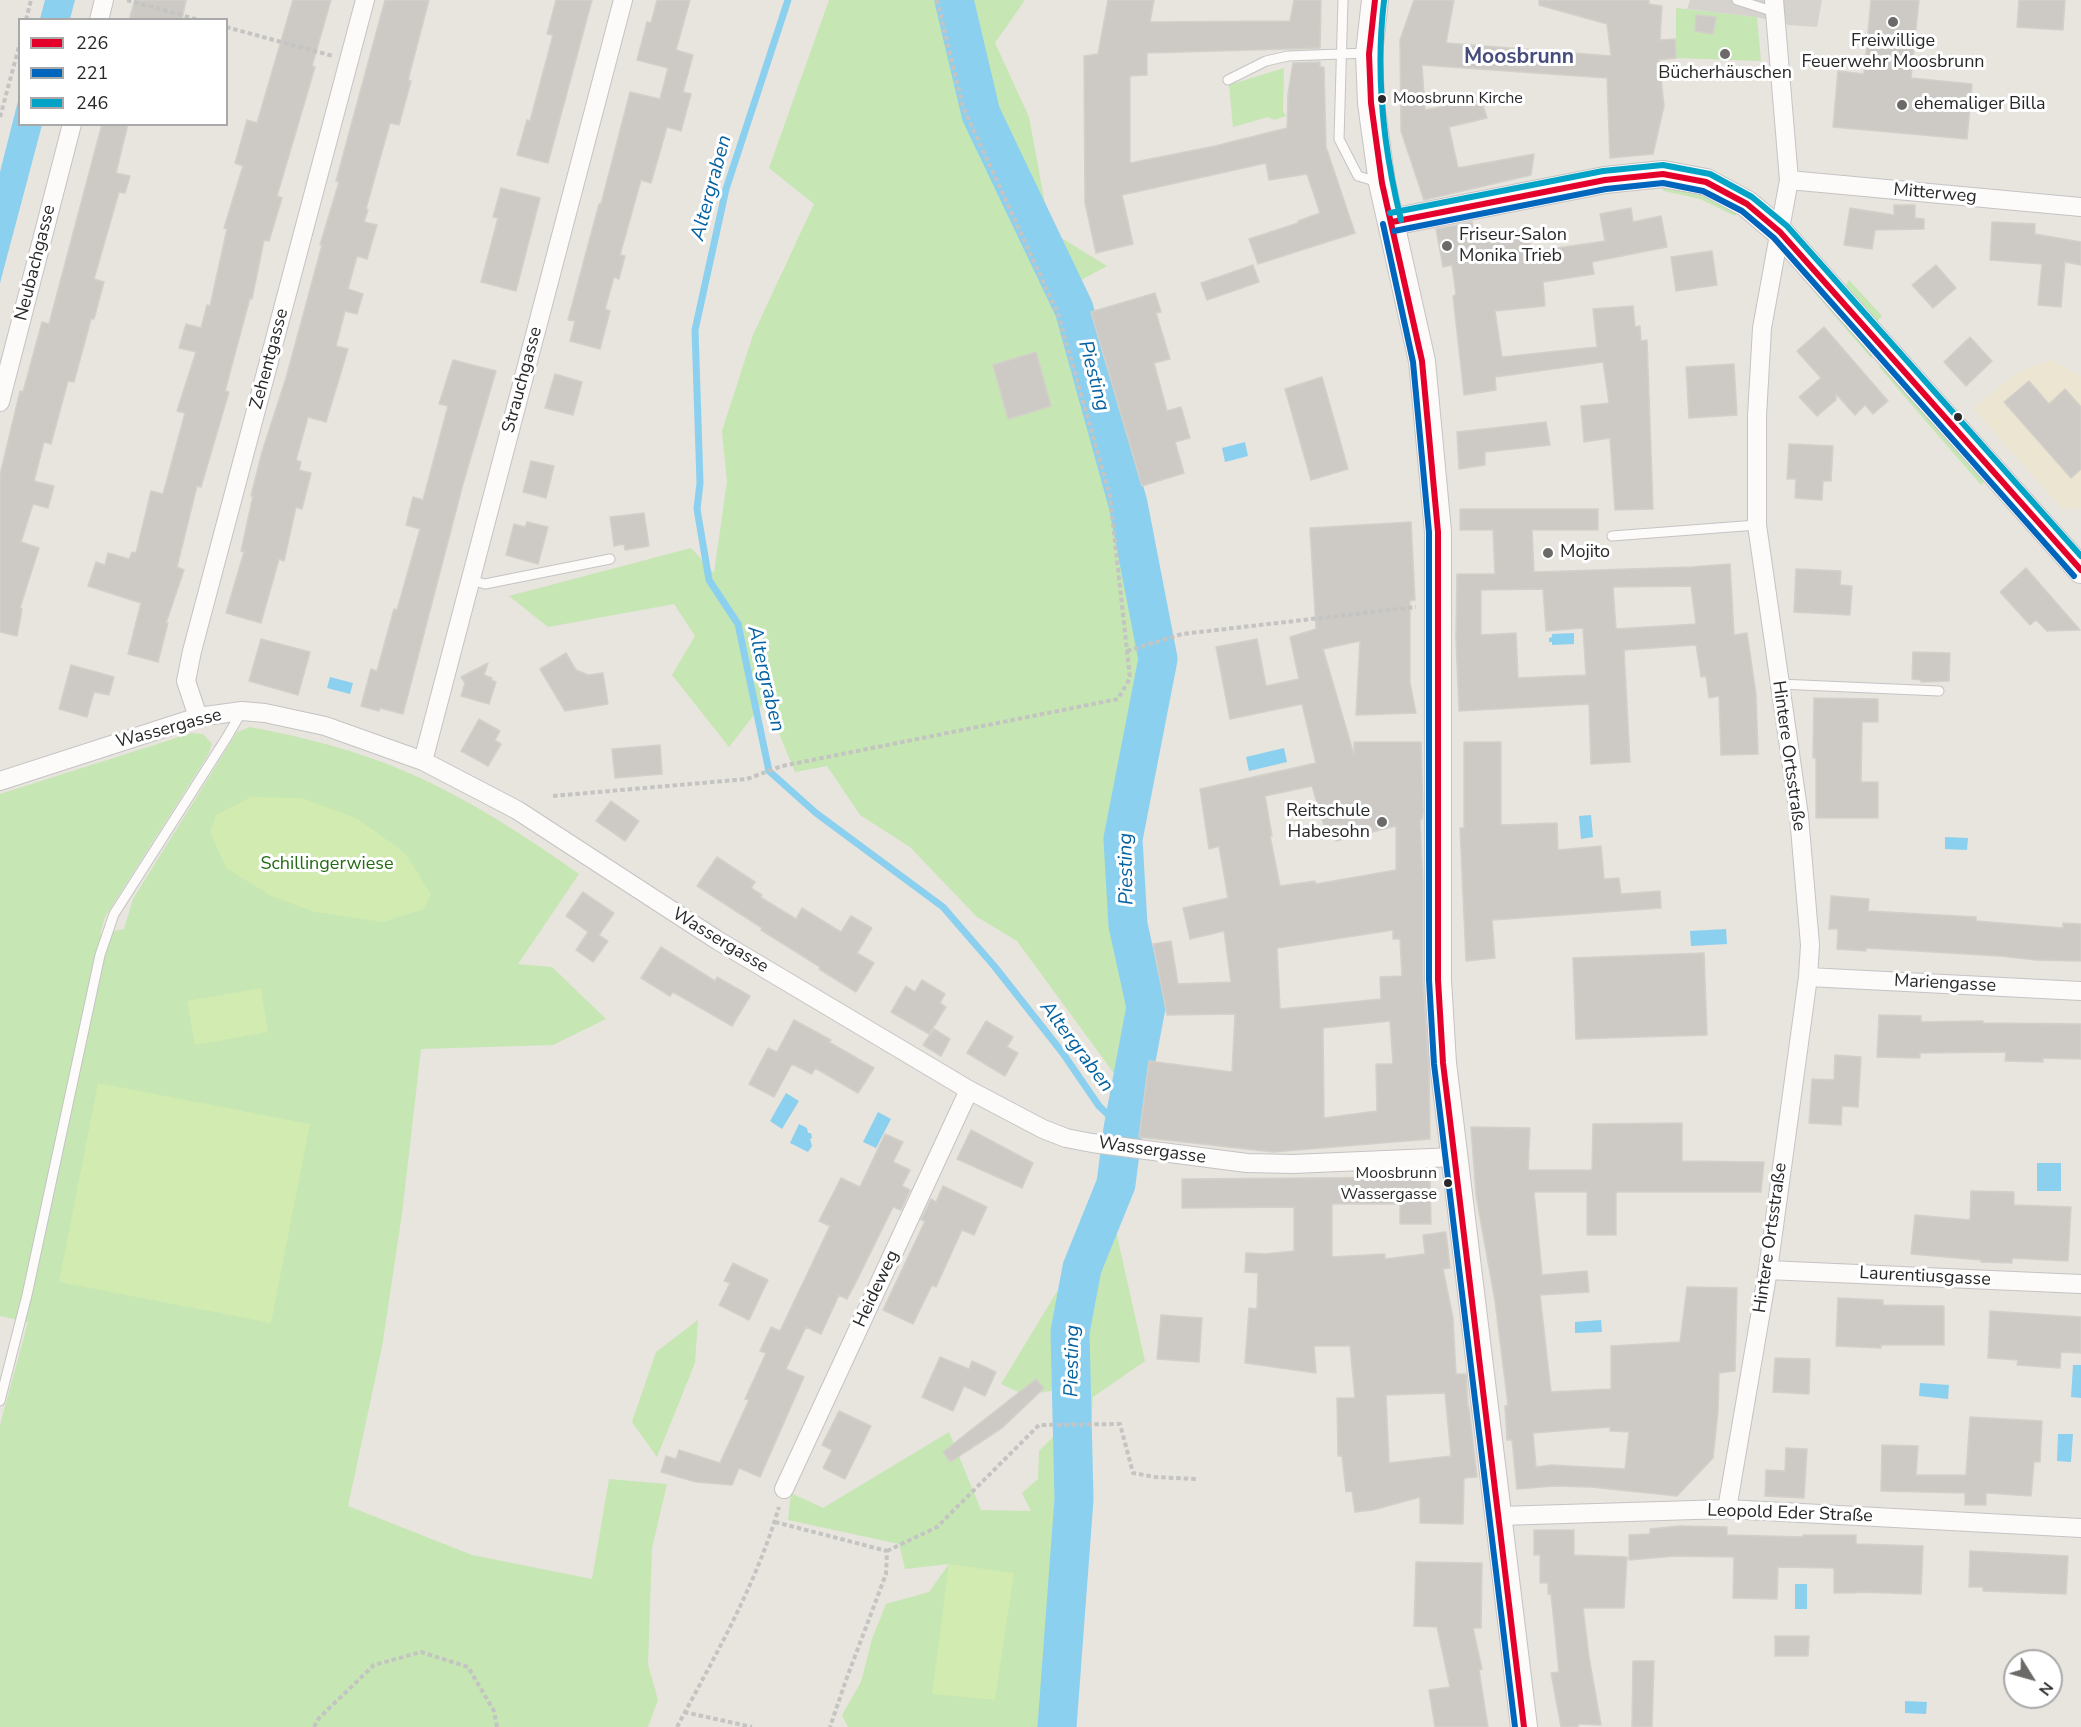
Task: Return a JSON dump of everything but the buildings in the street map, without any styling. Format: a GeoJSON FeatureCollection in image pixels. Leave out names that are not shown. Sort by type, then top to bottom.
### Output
{"type":"FeatureCollection","features":[{"type":"Feature","properties":{"kind":"main road"},"geometry":{"type":"LineString","coordinates":[[1375,0],[1370,54],[1371,103],[1382,183],[1422,361],[1438,532],[1438,980],[1443,1063],[1524,1727]]}},
{"type":"Feature","properties":{"kind":"main road"},"geometry":{"type":"LineString","coordinates":[[1392,222],[1605,180],[1663,174],[1706,182],[1747,204],[1780,232],[2081,570]]}},
{"type":"Feature","properties":{"kind":"street"},"geometry":{"type":"LineString","coordinates":[[100,18],[104,0]]}},
{"type":"Feature","properties":{"kind":"street","name":"Zehentgasse"},"geometry":{"type":"LineString","coordinates":[[198,717],[188,689],[187,672],[365,0]]}},
{"type":"Feature","properties":{"kind":"street","name":"Strauchgasse"},"geometry":{"type":"LineString","coordinates":[[423,760],[623,0]]}},
{"type":"Feature","properties":{"kind":"street","name":"Hintere Ortsstraße"},"geometry":{"type":"LineString","coordinates":[[1727,1509],[1768,1270],[1808,977],[1810,945],[1798,816],[1757,525],[1757,416],[1762,328],[1789,180],[1774,6]]}},
{"type":"Feature","properties":{"kind":"street","name":"Neubachgasse"},"geometry":{"type":"LineString","coordinates":[[0,402],[71,126]]}},
{"type":"Feature","properties":{"kind":"street","name":"Mitterweg"},"geometry":{"type":"LineString","coordinates":[[1789,180],[2081,207]]}},
{"type":"Feature","properties":{"kind":"street","name":"Wassergasse"},"geometry":{"type":"LineString","coordinates":[[0,781],[198,717],[242,711],[265,713],[325,726],[423,760],[517,810],[717,940],[969,1089],[1043,1129],[1066,1138],[1247,1163],[1454,1157]]}},
{"type":"Feature","properties":{"kind":"street","name":"Mariengasse"},"geometry":{"type":"LineString","coordinates":[[1808,977],[2081,991]]}},
{"type":"Feature","properties":{"kind":"street","name":"Heideweg"},"geometry":{"type":"LineString","coordinates":[[784,1489],[969,1089]]}},
{"type":"Feature","properties":{"kind":"street","name":"Laurentiusgasse"},"geometry":{"type":"LineString","coordinates":[[1768,1270],[2081,1284]]}},
{"type":"Feature","properties":{"kind":"street","name":"Leopold Eder Straße"},"geometry":{"type":"LineString","coordinates":[[1499,1516],[1727,1509],[2081,1528]]}},
{"type":"Feature","properties":{"kind":"lane"},"geometry":{"type":"LineString","coordinates":[[1343,0],[1339,139],[1358,176],[1382,183]]}},
{"type":"Feature","properties":{"kind":"lane"},"geometry":{"type":"LineString","coordinates":[[1737,0],[1774,6]]}},
{"type":"Feature","properties":{"kind":"lane"},"geometry":{"type":"LineString","coordinates":[[1228,80],[1277,58],[1341,53],[1370,54]]}},
{"type":"Feature","properties":{"kind":"lane"},"geometry":{"type":"LineString","coordinates":[[1612,536],[1757,525]]}},
{"type":"Feature","properties":{"kind":"lane"},"geometry":{"type":"LineString","coordinates":[[470,580],[485,584],[610,559]]}},
{"type":"Feature","properties":{"kind":"lane"},"geometry":{"type":"LineString","coordinates":[[1779,684],[1939,692]]}},
{"type":"Feature","properties":{"kind":"lane"},"geometry":{"type":"LineString","coordinates":[[0,1401],[27,1295],[100,955],[114,914],[242,711]]}},
{"type":"Feature","properties":{"kind":"path"},"geometry":{"type":"LineString","coordinates":[[26,18],[31,0]]}},
{"type":"Feature","properties":{"kind":"path"},"geometry":{"type":"LineString","coordinates":[[127,0],[192,18]]}},
{"type":"Feature","properties":{"kind":"path"},"geometry":{"type":"LineString","coordinates":[[553,796],[747,779],[782,766],[1118,699],[1130,678],[1110,496],[1058,315],[963,108],[937,0]]}},
{"type":"Feature","properties":{"kind":"path"},"geometry":{"type":"LineString","coordinates":[[228,28],[350,60]]}},
{"type":"Feature","properties":{"kind":"path"},"geometry":{"type":"LineString","coordinates":[[0,117],[18,50]]}},
{"type":"Feature","properties":{"kind":"path"},"geometry":{"type":"LineString","coordinates":[[1127,651],[1182,634],[1438,604]]}},
{"type":"Feature","properties":{"kind":"path"},"geometry":{"type":"LineString","coordinates":[[774,1522],[887,1551],[937,1527],[1039,1425],[1120,1424],[1133,1473],[1155,1477],[1196,1479]]}},
{"type":"Feature","properties":{"kind":"path"},"geometry":{"type":"LineString","coordinates":[[676,1727],[733,1622],[761,1560],[784,1489]]}},
{"type":"Feature","properties":{"kind":"path"},"geometry":{"type":"LineString","coordinates":[[830,1727],[886,1574],[887,1551]]}},
{"type":"Feature","properties":{"kind":"path"},"geometry":{"type":"LineString","coordinates":[[314,1727],[319,1718],[374,1665],[421,1652],[468,1667],[494,1711],[498,1727]]}},
{"type":"Feature","properties":{"kind":"path"},"geometry":{"type":"LineString","coordinates":[[684,1712],[753,1727]]}},
{"type":"Feature","properties":{"kind":"shaded area"},"geometry":{"type":"Polygon","coordinates":[[[1690,0],[1822,0],[1817,27],[1789,25],[1757,17],[1687,9],[1690,0]]]}},
{"type":"Feature","properties":{"kind":"shaded area"},"geometry":{"type":"Polygon","coordinates":[[[2051,360],[2081,376],[2081,508],[2062,509],[1973,408],[2020,371],[2051,360]]]}},
{"type":"Feature","properties":{"kind":"green space"},"geometry":{"type":"Polygon","coordinates":[[[829,0],[1025,0],[995,43],[1029,117],[1050,231],[1107,266],[1072,285],[1081,316],[1065,319],[1113,484],[1119,518],[1127,517],[1146,658],[1126,774],[1110,849],[1134,1013],[1121,1083],[1017,941],[977,917],[910,847],[860,815],[827,766],[795,772],[780,736],[768,697],[729,747],[672,675],[695,636],[674,604],[548,627],[509,596],[691,548],[714,573],[727,482],[722,431],[753,335],[814,204],[769,168],[829,0]]]}},
{"type":"Feature","properties":{"kind":"green space"},"geometry":{"type":"Polygon","coordinates":[[[1676,8],[1757,17],[1761,61],[1676,58],[1676,8]]]}},
{"type":"Feature","properties":{"kind":"green space"},"geometry":{"type":"Polygon","coordinates":[[[1284,68],[1283,111],[1286,116],[1274,120],[1268,117],[1233,127],[1229,85],[1284,68]]]}},
{"type":"Feature","properties":{"kind":"green space"},"geometry":{"type":"Polygon","coordinates":[[[1661,187],[1706,196],[1739,211],[1735,216],[1700,199],[1664,191],[1661,187]]]}},
{"type":"Feature","properties":{"kind":"green space"},"geometry":{"type":"Polygon","coordinates":[[[1801,271],[1875,354],[1871,358],[1799,274],[1801,271]]]}},
{"type":"Feature","properties":{"kind":"green space"},"geometry":{"type":"Polygon","coordinates":[[[1849,280],[1882,316],[1877,321],[1845,286],[1849,280]]]}},
{"type":"Feature","properties":{"kind":"green space"},"geometry":{"type":"Polygon","coordinates":[[[1883,364],[1987,479],[1981,485],[1879,367],[1883,364]]]}},
{"type":"Feature","properties":{"kind":"green space","name":"Schillingerwiese"},"geometry":{"type":"Polygon","coordinates":[[[250,727],[331,746],[409,773],[453,794],[496,819],[579,874],[518,964],[552,967],[606,1019],[553,1045],[421,1049],[402,1214],[382,1347],[348,1506],[472,1555],[592,1579],[609,1479],[667,1484],[652,1548],[648,1664],[658,1700],[648,1727],[0,1727],[0,1425],[28,1322],[0,1316],[0,794],[192,733],[203,734],[212,744],[208,755],[105,917],[100,934],[124,929],[133,899],[237,732],[250,727]]]}},
{"type":"Feature","properties":{"kind":"green space","name":"Schillingerwiese"},"geometry":{"type":"Polygon","coordinates":[[[251,797],[302,798],[358,819],[405,853],[431,894],[424,909],[383,922],[315,912],[271,896],[226,868],[210,832],[216,815],[251,797]]]}},
{"type":"Feature","properties":{"kind":"green space"},"geometry":{"type":"Polygon","coordinates":[[[261,988],[268,1032],[195,1045],[187,1001],[261,988]]]}},
{"type":"Feature","properties":{"kind":"green space"},"geometry":{"type":"Polygon","coordinates":[[[98,1083],[310,1124],[271,1323],[59,1282],[98,1083]]]}},
{"type":"Feature","properties":{"kind":"green space"},"geometry":{"type":"Polygon","coordinates":[[[1110,1204],[1145,1361],[1093,1397],[1066,1727],[848,1727],[842,1715],[861,1682],[872,1639],[886,1604],[929,1592],[949,1564],[905,1569],[899,1544],[788,1520],[791,1493],[823,1508],[949,1432],[981,1510],[1031,1511],[1022,1493],[1038,1479],[1039,1451],[1060,1430],[1056,1390],[1025,1395],[1001,1384],[1110,1204]]]}},
{"type":"Feature","properties":{"kind":"green space"},"geometry":{"type":"Polygon","coordinates":[[[698,1320],[695,1363],[657,1457],[632,1422],[656,1352],[698,1320]]]}},
{"type":"Feature","properties":{"kind":"green space"},"geometry":{"type":"Polygon","coordinates":[[[949,1564],[1014,1573],[995,1700],[932,1694],[949,1564]]]}},
{"type":"Feature","properties":{"kind":"water"},"geometry":{"type":"Polygon","coordinates":[[[45,0],[75,0],[70,18],[40,18],[45,0]]]}},
{"type":"Feature","properties":{"kind":"water"},"geometry":{"type":"Polygon","coordinates":[[[18,101],[18,126],[42,126],[0,283],[0,172],[18,101]]]}},
{"type":"Feature","properties":{"kind":"water"},"geometry":{"type":"Polygon","coordinates":[[[1245,442],[1248,456],[1225,462],[1222,448],[1245,442]]]}},
{"type":"Feature","properties":{"kind":"water"},"geometry":{"type":"Polygon","coordinates":[[[1574,633],[1574,644],[1552,645],[1552,642],[1549,642],[1552,634],[1574,633]]]}},
{"type":"Feature","properties":{"kind":"water"},"geometry":{"type":"Polygon","coordinates":[[[330,677],[353,683],[350,694],[327,688],[330,677]]]}},
{"type":"Feature","properties":{"kind":"water"},"geometry":{"type":"Polygon","coordinates":[[[1284,748],[1287,762],[1249,771],[1246,757],[1284,748]]]}},
{"type":"Feature","properties":{"kind":"water"},"geometry":{"type":"Polygon","coordinates":[[[1591,815],[1593,837],[1581,839],[1579,816],[1591,815]]]}},
{"type":"Feature","properties":{"kind":"water"},"geometry":{"type":"Polygon","coordinates":[[[1945,837],[1968,838],[1967,850],[1945,849],[1945,837]]]}},
{"type":"Feature","properties":{"kind":"water"},"geometry":{"type":"Polygon","coordinates":[[[1726,929],[1727,944],[1691,946],[1690,931],[1726,929]]]}},
{"type":"Feature","properties":{"kind":"water"},"geometry":{"type":"Polygon","coordinates":[[[786,1093],[799,1101],[782,1129],[770,1121],[786,1093]]]}},
{"type":"Feature","properties":{"kind":"water"},"geometry":{"type":"Polygon","coordinates":[[[878,1112],[891,1119],[876,1148],[863,1142],[878,1112]]]}},
{"type":"Feature","properties":{"kind":"water"},"geometry":{"type":"Polygon","coordinates":[[[799,1124],[811,1133],[812,1146],[808,1152],[790,1143],[799,1124]]]}},
{"type":"Feature","properties":{"kind":"water"},"geometry":{"type":"Polygon","coordinates":[[[2037,1163],[2061,1163],[2061,1191],[2037,1191],[2037,1163]]]}},
{"type":"Feature","properties":{"kind":"water"},"geometry":{"type":"Polygon","coordinates":[[[1601,1320],[1602,1332],[1575,1333],[1575,1322],[1601,1320]]]}},
{"type":"Feature","properties":{"kind":"water"},"geometry":{"type":"Polygon","coordinates":[[[2073,1365],[2081,1365],[2081,1398],[2071,1397],[2073,1365]]]}},
{"type":"Feature","properties":{"kind":"water"},"geometry":{"type":"Polygon","coordinates":[[[1920,1383],[1949,1385],[1948,1399],[1919,1396],[1920,1383]]]}},
{"type":"Feature","properties":{"kind":"water"},"geometry":{"type":"Polygon","coordinates":[[[2058,1434],[2073,1434],[2071,1462],[2057,1461],[2058,1434]]]}},
{"type":"Feature","properties":{"kind":"water"},"geometry":{"type":"Polygon","coordinates":[[[1795,1584],[1807,1584],[1807,1609],[1795,1609],[1795,1584]]]}},
{"type":"Feature","properties":{"kind":"water"},"geometry":{"type":"Polygon","coordinates":[[[1905,1701],[1927,1702],[1926,1714],[1905,1713],[1905,1701]]]}},
{"type":"Feature","properties":{"kind":"waterway","name":"Altergraben"},"geometry":{"type":"LineString","coordinates":[[788,0],[726,189],[695,330],[700,483],[697,509],[709,580],[738,624],[769,771],[816,813],[943,907],[995,967],[1062,1052],[1099,1106],[1123,1129]]}},
{"type":"Feature","properties":{"kind":"waterway","name":"Piesting"},"geometry":{"type":"LineString","coordinates":[[954,0],[981,114],[1074,309],[1128,504],[1158,659],[1123,839],[1128,925],[1146,1007],[1123,1129],[1116,1184],[1082,1268],[1070,1332],[1074,1499],[1057,1727]]}},
{"type":"Feature","properties":{"kind":"transit line","name":"226"},"geometry":{"type":"LineString","coordinates":[[1375,0],[1369,54],[1371,103],[1382,183],[1422,361],[1438,532],[1438,980],[1443,1063],[1524,1727]]}},
{"type":"Feature","properties":{"kind":"transit line","name":"246"},"geometry":{"type":"LineString","coordinates":[[1384,1],[1380,57],[1382,111],[1389,166],[1401,220]]}},
{"type":"Feature","properties":{"kind":"transit line","name":"246"},"geometry":{"type":"LineString","coordinates":[[1390,213],[1603,171],[1663,165],[1710,174],[1752,197],[1787,226],[2081,556]]}},
{"type":"Feature","properties":{"kind":"transit line","name":"226"},"geometry":{"type":"LineString","coordinates":[[1392,222],[1605,180],[1663,174],[1706,182],[1747,204],[1780,232],[2081,570]]}},
{"type":"Feature","properties":{"kind":"transit line","name":"221"},"geometry":{"type":"LineString","coordinates":[[1394,231],[1606,189],[1663,183],[1703,191],[1742,211],[1774,238],[2074,576]]}},
{"type":"Feature","properties":{"kind":"transit line","name":"221"},"geometry":{"type":"LineString","coordinates":[[1383,224],[1413,362],[1429,532],[1429,980],[1434,1064],[1515,1727]]}},
{"type":"Feature","properties":{"kind":"place","name":"Freiwillige Feuerwehr Moosbrunn"},"geometry":{"type":"Point","coordinates":[1893,22]}},
{"type":"Feature","properties":{"kind":"place","name":"Bücherhäuschen"},"geometry":{"type":"Point","coordinates":[1725,54]}},
{"type":"Feature","properties":{"kind":"place","name":"Moosbrunn Kirche"},"geometry":{"type":"Point","coordinates":[1382,99]}},
{"type":"Feature","properties":{"kind":"place","name":"ehemaliger Billa"},"geometry":{"type":"Point","coordinates":[1902,105]}},
{"type":"Feature","properties":{"kind":"place","name":"Friseur-Salon Monika Trieb"},"geometry":{"type":"Point","coordinates":[1447,246]}},
{"type":"Feature","properties":{"kind":"place","name":"Mojito"},"geometry":{"type":"Point","coordinates":[1548,553]}},
{"type":"Feature","properties":{"kind":"place","name":"Reitschule Habesohn"},"geometry":{"type":"Point","coordinates":[1382,822]}},
{"type":"Feature","properties":{"kind":"place","name":"Moosbrunn Wassergasse"},"geometry":{"type":"Point","coordinates":[1448,1183]}},
{"type":"Feature","properties":{"kind":"district","name":"Moosbrunn"},"geometry":{"type":"Point","coordinates":[1519,58]}}]}
